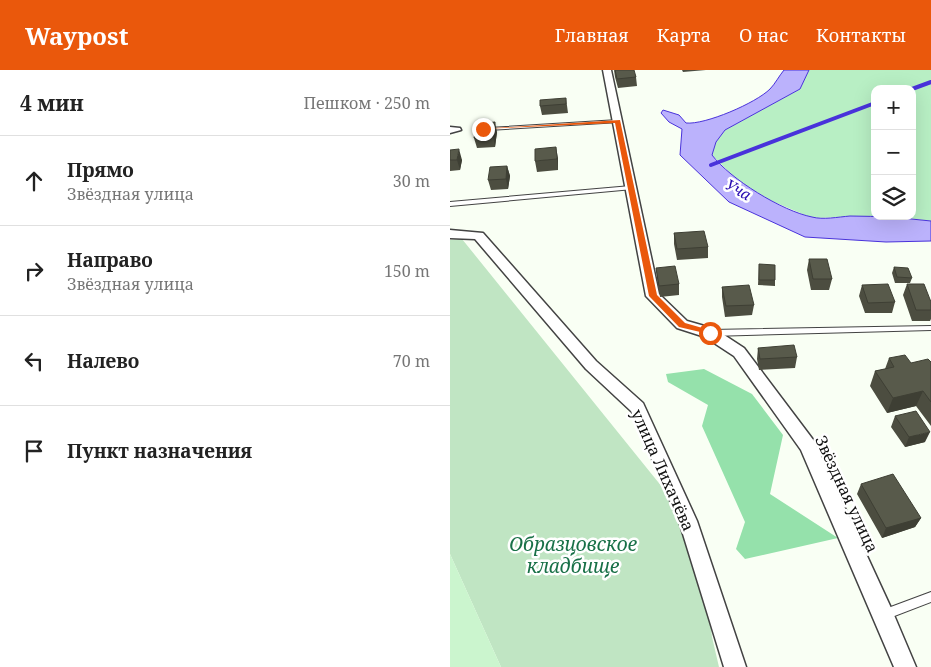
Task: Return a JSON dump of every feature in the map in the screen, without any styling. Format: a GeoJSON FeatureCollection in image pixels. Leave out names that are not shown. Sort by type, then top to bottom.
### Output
{"type":"FeatureCollection","features":[{"type":"Feature","properties":{"kind":"street","name":"Звёздная улица"},"geometry":{"type":"LineString","coordinates":[[607,70],[653,296],[682,325],[710,333],[739,352],[808,446],[884,615],[905,667]]}},
{"type":"Feature","properties":{"kind":"street","name":"улица Лихачёва"},"geometry":{"type":"LineString","coordinates":[[450,234],[479,236],[591,365],[637,407],[688,521],[735,667]]}},
{"type":"Feature","properties":{"kind":"lane"},"geometry":{"type":"LineString","coordinates":[[483,129],[618,121]]}},
{"type":"Feature","properties":{"kind":"lane"},"geometry":{"type":"LineString","coordinates":[[450,204],[631,188]]}},
{"type":"Feature","properties":{"kind":"lane"},"geometry":{"type":"LineString","coordinates":[[710,333],[931,328]]}},
{"type":"Feature","properties":{"kind":"lane"},"geometry":{"type":"LineString","coordinates":[[884,615],[931,597]]}},
{"type":"Feature","properties":{"kind":"green space"},"geometry":{"type":"Polygon","coordinates":[[[809,70],[931,70],[931,221],[916,219],[916,85],[871,85],[871,217],[812,218],[767,199],[738,181],[712,155],[716,142],[725,130],[800,89],[809,70]]]}},
{"type":"Feature","properties":{"kind":"green space","name":"Образцовское кладбище"},"geometry":{"type":"Polygon","coordinates":[[[462,239],[700,534],[712,637],[719,667],[501,667],[450,554],[450,240],[462,239]]]}},
{"type":"Feature","properties":{"kind":"green space"},"geometry":{"type":"Polygon","coordinates":[[[704,369],[752,394],[783,435],[770,494],[838,538],[745,559],[736,549],[745,522],[702,426],[708,405],[668,382],[666,374],[704,369]]]}},
{"type":"Feature","properties":{"kind":"green space"},"geometry":{"type":"Polygon","coordinates":[[[450,554],[501,667],[450,667],[450,554]]]}},
{"type":"Feature","properties":{"kind":"water","name":"Уча"},"geometry":{"type":"Polygon","coordinates":[[[784,70],[809,70],[800,89],[725,130],[716,142],[712,155],[720,164],[758,193],[800,214],[821,218],[860,216],[871,216],[871,220],[931,221],[931,241],[886,242],[805,237],[729,202],[680,155],[682,129],[669,122],[661,113],[663,110],[679,115],[686,123],[694,123],[730,112],[763,95],[772,87],[784,70]]]}},
{"type":"Feature","properties":{"kind":"building"},"geometry":{"type":"Polygon","coordinates":[[[615,70],[634,70],[636,77],[617,79],[615,70]]]}},
{"type":"Feature","properties":{"kind":"building"},"geometry":{"type":"Polygon","coordinates":[[[566,98],[566,104],[540,106],[540,100],[566,98]]]}},
{"type":"Feature","properties":{"kind":"building"},"geometry":{"type":"Polygon","coordinates":[[[495,122],[493,136],[474,138],[477,124],[495,122]]]}},
{"type":"Feature","properties":{"kind":"building"},"geometry":{"type":"Polygon","coordinates":[[[556,147],[557,159],[535,161],[535,149],[556,147]]]}},
{"type":"Feature","properties":{"kind":"building"},"geometry":{"type":"Polygon","coordinates":[[[459,149],[457,160],[450,160],[450,150],[459,149]]]}},
{"type":"Feature","properties":{"kind":"building"},"geometry":{"type":"Polygon","coordinates":[[[507,166],[506,179],[488,180],[490,167],[507,166]]]}},
{"type":"Feature","properties":{"kind":"building"},"geometry":{"type":"Polygon","coordinates":[[[704,231],[708,247],[677,249],[674,233],[704,231]]]}},
{"type":"Feature","properties":{"kind":"building"},"geometry":{"type":"Polygon","coordinates":[[[809,259],[827,259],[832,279],[813,279],[809,259]]]}},
{"type":"Feature","properties":{"kind":"building"},"geometry":{"type":"Polygon","coordinates":[[[759,264],[775,265],[775,280],[759,280],[759,264]]]}},
{"type":"Feature","properties":{"kind":"building"},"geometry":{"type":"Polygon","coordinates":[[[675,266],[679,284],[659,286],[656,268],[675,266]]]}},
{"type":"Feature","properties":{"kind":"building"},"geometry":{"type":"Polygon","coordinates":[[[894,267],[908,268],[912,278],[897,277],[894,267]]]}},
{"type":"Feature","properties":{"kind":"building"},"geometry":{"type":"Polygon","coordinates":[[[888,284],[895,302],[868,303],[862,285],[888,284]]]}},
{"type":"Feature","properties":{"kind":"building"},"geometry":{"type":"Polygon","coordinates":[[[907,284],[924,284],[931,302],[931,310],[916,310],[907,284]]]}},
{"type":"Feature","properties":{"kind":"building"},"geometry":{"type":"Polygon","coordinates":[[[749,285],[754,305],[726,306],[722,287],[749,285]]]}},
{"type":"Feature","properties":{"kind":"building"},"geometry":{"type":"Polygon","coordinates":[[[794,345],[797,357],[760,359],[758,348],[794,345]]]}},
{"type":"Feature","properties":{"kind":"building"},"geometry":{"type":"Polygon","coordinates":[[[905,355],[911,363],[928,359],[931,362],[931,402],[923,391],[893,398],[875,371],[894,367],[889,358],[905,355]]]}},
{"type":"Feature","properties":{"kind":"building"},"geometry":{"type":"Polygon","coordinates":[[[916,411],[930,432],[909,437],[895,416],[916,411]]]}},
{"type":"Feature","properties":{"kind":"building"},"geometry":{"type":"Polygon","coordinates":[[[893,474],[921,518],[886,528],[861,484],[893,474]]]}},
{"type":"Feature","properties":{"kind":"waterway"},"geometry":{"type":"LineString","coordinates":[[916,88],[931,82]]}},
{"type":"Feature","properties":{"kind":"waterway"},"geometry":{"type":"LineString","coordinates":[[711,165],[871,105]]}},
{"type":"Feature","properties":{"kind":"route"},"geometry":{"type":"LineString","coordinates":[[483,129],[618,121],[653,296],[682,325],[710,333]]}}]}
